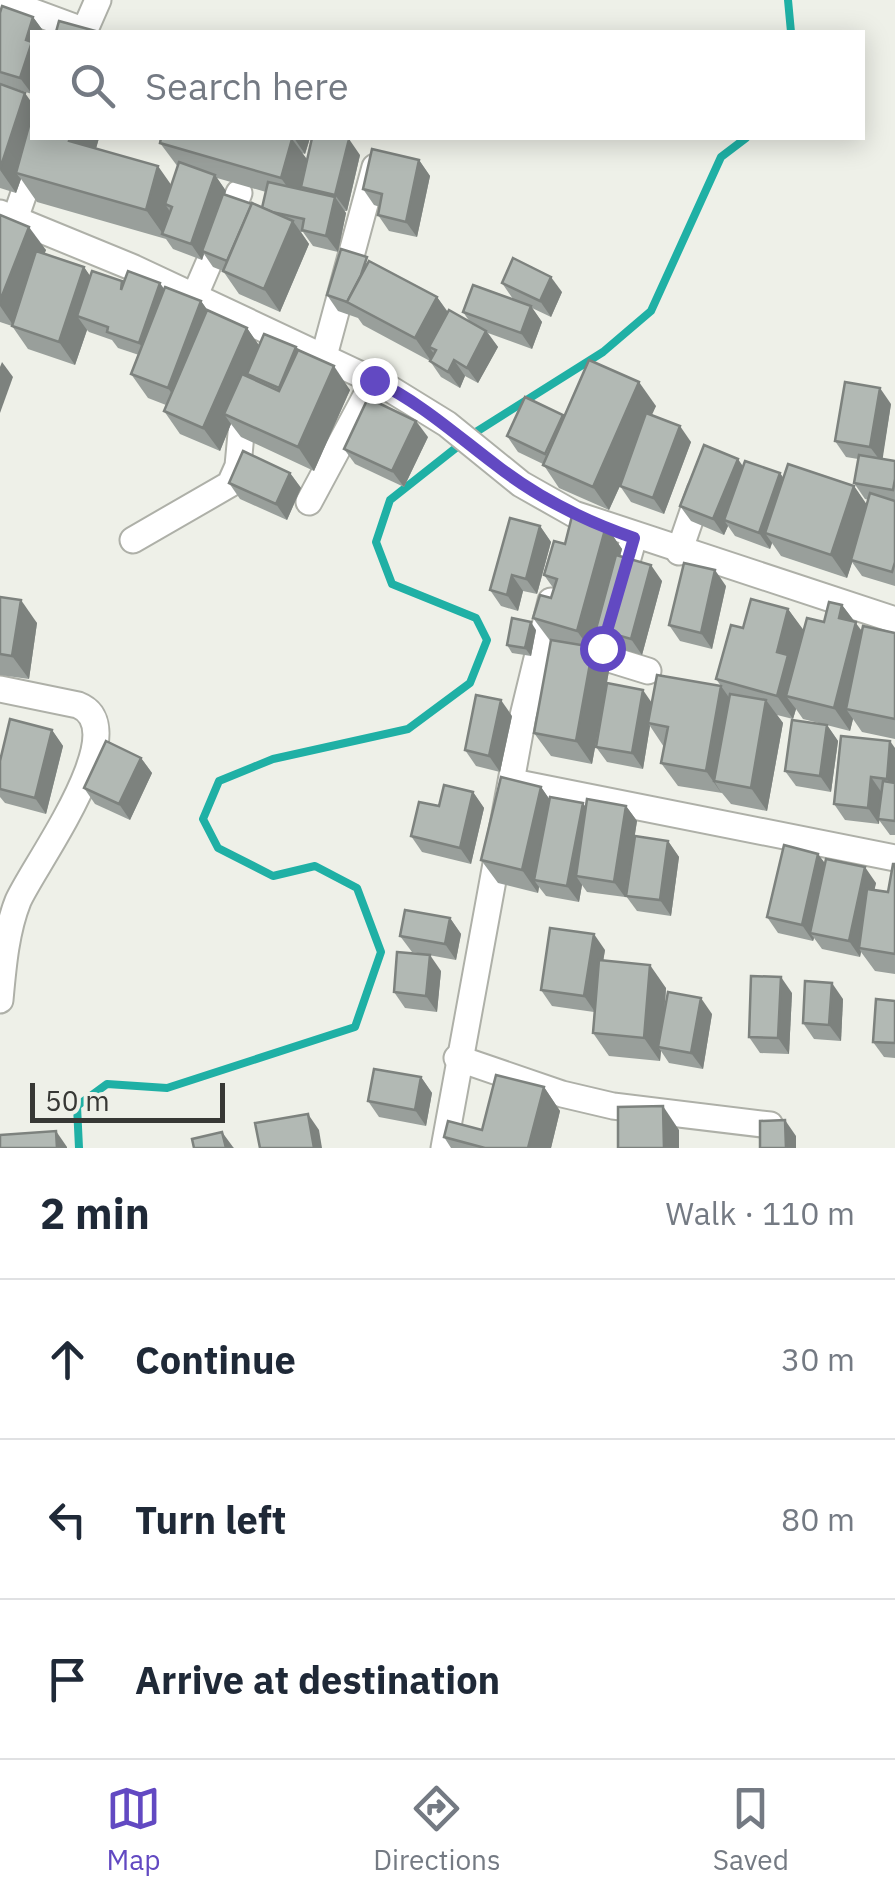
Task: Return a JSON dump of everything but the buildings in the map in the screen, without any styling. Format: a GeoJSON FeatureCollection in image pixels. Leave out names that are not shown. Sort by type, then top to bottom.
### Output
{"type":"FeatureCollection","features":[{"type":"Feature","properties":{"kind":"street"},"geometry":{"type":"LineString","coordinates":[[1,0],[79,30]]}},
{"type":"Feature","properties":{"kind":"street"},"geometry":{"type":"LineString","coordinates":[[85,30],[98,0]]}},
{"type":"Feature","properties":{"kind":"street"},"geometry":{"type":"LineString","coordinates":[[42,140],[8,216],[274,343],[324,356],[422,406],[572,523],[634,538],[895,620]]}},
{"type":"Feature","properties":{"kind":"street"},"geometry":{"type":"LineString","coordinates":[[324,356],[375,168]]}},
{"type":"Feature","properties":{"kind":"street"},"geometry":{"type":"LineString","coordinates":[[186,299],[239,193]]}},
{"type":"Feature","properties":{"kind":"street"},"geometry":{"type":"LineString","coordinates":[[309,502],[374,380]]}},
{"type":"Feature","properties":{"kind":"street"},"geometry":{"type":"LineString","coordinates":[[133,540],[230,484],[238,466],[244,402],[252,385]]}},
{"type":"Feature","properties":{"kind":"street"},"geometry":{"type":"LineString","coordinates":[[679,552],[707,472]]}},
{"type":"Feature","properties":{"kind":"street"},"geometry":{"type":"LineString","coordinates":[[634,538],[602,648],[606,658],[648,671]]}},
{"type":"Feature","properties":{"kind":"street"},"geometry":{"type":"LineString","coordinates":[[444,1148],[523,716],[556,584]]}},
{"type":"Feature","properties":{"kind":"street"},"geometry":{"type":"LineString","coordinates":[[0,690],[78,705],[90,709],[98,722],[97,739],[74,802],[18,903],[0,1000]]}},
{"type":"Feature","properties":{"kind":"street"},"geometry":{"type":"LineString","coordinates":[[513,782],[895,858]]}},
{"type":"Feature","properties":{"kind":"street"},"geometry":{"type":"LineString","coordinates":[[458,1058],[562,1094],[614,1106],[770,1125]]}},
{"type":"Feature","properties":{"kind":"waterway"},"geometry":{"type":"LineString","coordinates":[[788,0],[791,30]]}},
{"type":"Feature","properties":{"kind":"waterway"},"geometry":{"type":"LineString","coordinates":[[79,1148],[77,1106],[107,1084],[167,1088],[355,1027],[381,952],[357,888],[315,866],[273,876],[218,848],[203,819],[219,781],[273,759],[408,729],[470,683],[487,640],[476,618],[392,584],[376,542],[390,500],[476,432],[603,352],[651,311],[721,157],[743,140]]}},
{"type":"Feature","properties":{"kind":"route"},"geometry":{"type":"LineString","coordinates":[[374,380],[448,424],[521,484],[574,514],[634,538],[602,648]]}}]}
